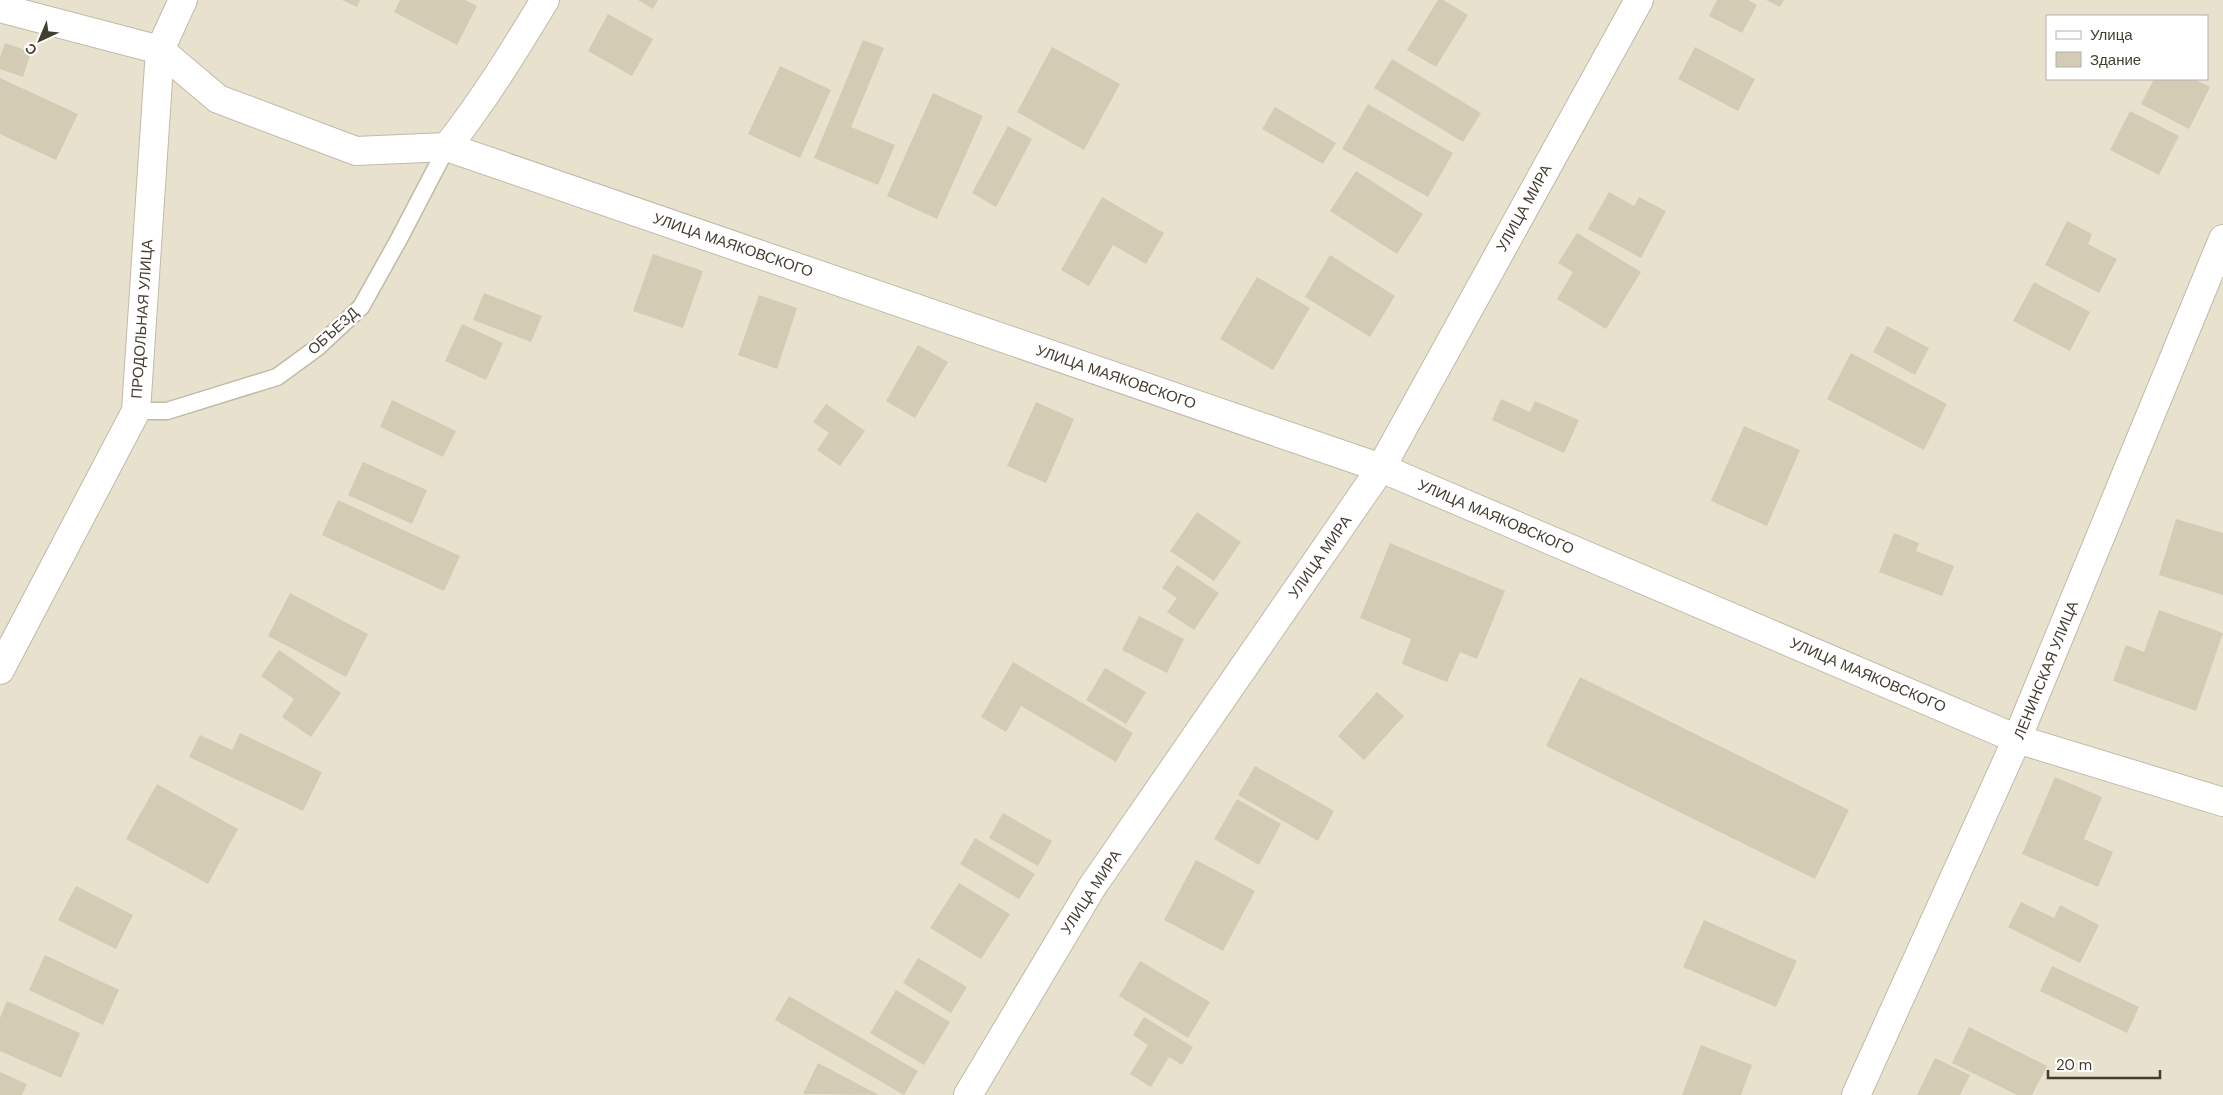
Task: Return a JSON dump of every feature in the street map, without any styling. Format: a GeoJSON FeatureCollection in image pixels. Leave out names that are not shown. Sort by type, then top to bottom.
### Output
{"type":"FeatureCollection","features":[{"type":"Feature","properties":{"kind":"street","name":"ПРОДОЛЬНАЯ УЛИЦА"},"geometry":{"type":"LineString","coordinates":[[0,670],[136,412],[160,50],[183,0]]}},
{"type":"Feature","properties":{"kind":"street"},"geometry":{"type":"LineString","coordinates":[[447,147],[499,76],[545,0]]}},
{"type":"Feature","properties":{"kind":"street","name":"УЛИЦА МИРА"},"geometry":{"type":"LineString","coordinates":[[968,1095],[1092,887],[1381,468],[1638,0]]}},
{"type":"Feature","properties":{"kind":"street","name":"УЛИЦА МАЯКОВСКОГО"},"geometry":{"type":"LineString","coordinates":[[0,8],[160,50],[218,99],[356,151],[447,147],[1381,468],[2017,739],[2223,802]]}},
{"type":"Feature","properties":{"kind":"street","name":"ЛЕНИНСКАЯ УЛИЦА"},"geometry":{"type":"LineString","coordinates":[[1856,1095],[2017,739],[2223,239]]}},
{"type":"Feature","properties":{"kind":"lane","name":"ОБЪЕЗД"},"geometry":{"type":"LineString","coordinates":[[136,412],[167,411],[277,377],[318,347],[361,307],[447,147]]}},
{"type":"Feature","properties":{"kind":"shaded area"},"geometry":{"type":"Polygon","coordinates":[[[0,0],[2223,0],[2223,1095],[0,1095],[0,0]]]}},
{"type":"Feature","properties":{"kind":"building"},"geometry":{"type":"Polygon","coordinates":[[[342,0],[360,0],[357,7],[342,0]]]}},
{"type":"Feature","properties":{"kind":"building"},"geometry":{"type":"Polygon","coordinates":[[[400,0],[465,0],[477,6],[457,45],[394,12],[400,0]]]}},
{"type":"Feature","properties":{"kind":"building"},"geometry":{"type":"Polygon","coordinates":[[[638,0],[658,0],[653,9],[638,0]]]}},
{"type":"Feature","properties":{"kind":"building"},"geometry":{"type":"Polygon","coordinates":[[[1438,0],[1443,0],[1468,15],[1436,67],[1407,50],[1438,0]]]}},
{"type":"Feature","properties":{"kind":"building"},"geometry":{"type":"Polygon","coordinates":[[[1717,0],[1748,0],[1757,5],[1742,33],[1709,16],[1717,0]]]}},
{"type":"Feature","properties":{"kind":"building"},"geometry":{"type":"Polygon","coordinates":[[[1766,0],[1784,0],[1780,7],[1766,0]]]}},
{"type":"Feature","properties":{"kind":"building"},"geometry":{"type":"Polygon","coordinates":[[[608,14],[653,39],[632,76],[588,51],[608,14]]]}},
{"type":"Feature","properties":{"kind":"building"},"geometry":{"type":"Polygon","coordinates":[[[863,40],[884,48],[851,127],[895,145],[878,185],[814,158],[863,40]]]}},
{"type":"Feature","properties":{"kind":"building"},"geometry":{"type":"Polygon","coordinates":[[[5,43],[31,52],[23,77],[0,69],[0,57],[5,43]]]}},
{"type":"Feature","properties":{"kind":"building"},"geometry":{"type":"Polygon","coordinates":[[[1052,47],[1120,84],[1084,150],[1017,112],[1052,47]]]}},
{"type":"Feature","properties":{"kind":"building"},"geometry":{"type":"Polygon","coordinates":[[[1695,47],[1755,79],[1738,111],[1678,79],[1695,47]]]}},
{"type":"Feature","properties":{"kind":"building"},"geometry":{"type":"Polygon","coordinates":[[[1392,59],[1481,113],[1463,142],[1374,88],[1392,59]]]}},
{"type":"Feature","properties":{"kind":"building"},"geometry":{"type":"Polygon","coordinates":[[[780,66],[831,90],[800,158],[748,134],[780,66]]]}},
{"type":"Feature","properties":{"kind":"building"},"geometry":{"type":"Polygon","coordinates":[[[0,78],[78,114],[56,160],[0,134],[0,78]]]}},
{"type":"Feature","properties":{"kind":"building"},"geometry":{"type":"Polygon","coordinates":[[[2153,80],[2196,80],[2210,87],[2189,129],[2141,104],[2153,80]]]}},
{"type":"Feature","properties":{"kind":"building"},"geometry":{"type":"Polygon","coordinates":[[[933,93],[983,116],[937,219],[887,196],[933,93]]]}},
{"type":"Feature","properties":{"kind":"building"},"geometry":{"type":"Polygon","coordinates":[[[1368,104],[1453,153],[1428,197],[1342,149],[1368,104]]]}},
{"type":"Feature","properties":{"kind":"building"},"geometry":{"type":"Polygon","coordinates":[[[1275,107],[1336,143],[1323,164],[1262,129],[1275,107]]]}},
{"type":"Feature","properties":{"kind":"building"},"geometry":{"type":"Polygon","coordinates":[[[2130,111],[2179,136],[2159,175],[2110,150],[2130,111]]]}},
{"type":"Feature","properties":{"kind":"building"},"geometry":{"type":"Polygon","coordinates":[[[1008,126],[1032,139],[996,207],[972,193],[1008,126]]]}},
{"type":"Feature","properties":{"kind":"building"},"geometry":{"type":"Polygon","coordinates":[[[1356,171],[1423,214],[1397,254],[1330,211],[1356,171]]]}},
{"type":"Feature","properties":{"kind":"building"},"geometry":{"type":"Polygon","coordinates":[[[1609,192],[1634,206],[1639,197],[1666,211],[1641,258],[1588,229],[1609,192]]]}},
{"type":"Feature","properties":{"kind":"building"},"geometry":{"type":"Polygon","coordinates":[[[1102,197],[1164,233],[1146,264],[1113,245],[1089,286],[1061,270],[1102,197]]]}},
{"type":"Feature","properties":{"kind":"building"},"geometry":{"type":"Polygon","coordinates":[[[2067,221],[2092,234],[2088,244],[2117,259],[2099,293],[2045,265],[2067,221]]]}},
{"type":"Feature","properties":{"kind":"building"},"geometry":{"type":"Polygon","coordinates":[[[1577,233],[1641,272],[1606,329],[1557,299],[1573,272],[1558,263],[1577,233]]]}},
{"type":"Feature","properties":{"kind":"building"},"geometry":{"type":"Polygon","coordinates":[[[653,254],[703,271],[683,328],[633,311],[653,254]]]}},
{"type":"Feature","properties":{"kind":"building"},"geometry":{"type":"Polygon","coordinates":[[[1330,255],[1395,296],[1370,337],[1305,297],[1330,255]]]}},
{"type":"Feature","properties":{"kind":"building"},"geometry":{"type":"Polygon","coordinates":[[[1257,277],[1310,308],[1273,370],[1220,339],[1257,277]]]}},
{"type":"Feature","properties":{"kind":"building"},"geometry":{"type":"Polygon","coordinates":[[[2034,282],[2090,312],[2070,351],[2013,321],[2034,282]]]}},
{"type":"Feature","properties":{"kind":"building"},"geometry":{"type":"Polygon","coordinates":[[[484,293],[542,316],[531,342],[473,320],[484,293]]]}},
{"type":"Feature","properties":{"kind":"building"},"geometry":{"type":"Polygon","coordinates":[[[759,295],[797,308],[777,369],[738,355],[759,295]]]}},
{"type":"Feature","properties":{"kind":"building"},"geometry":{"type":"Polygon","coordinates":[[[462,324],[503,343],[486,380],[445,361],[462,324]]]}},
{"type":"Feature","properties":{"kind":"building"},"geometry":{"type":"Polygon","coordinates":[[[1887,326],[1929,348],[1915,375],[1873,352],[1887,326]]]}},
{"type":"Feature","properties":{"kind":"building"},"geometry":{"type":"Polygon","coordinates":[[[918,345],[948,362],[915,418],[886,401],[918,345]]]}},
{"type":"Feature","properties":{"kind":"building"},"geometry":{"type":"Polygon","coordinates":[[[1851,353],[1947,404],[1924,450],[1827,399],[1851,353]]]}},
{"type":"Feature","properties":{"kind":"building"},"geometry":{"type":"Polygon","coordinates":[[[1501,399],[1530,412],[1535,401],[1579,420],[1564,453],[1492,420],[1501,399]]]}},
{"type":"Feature","properties":{"kind":"building"},"geometry":{"type":"Polygon","coordinates":[[[392,400],[456,431],[443,457],[380,427],[392,400]]]}},
{"type":"Feature","properties":{"kind":"building"},"geometry":{"type":"Polygon","coordinates":[[[1036,402],[1074,419],[1046,483],[1007,466],[1036,402]]]}},
{"type":"Feature","properties":{"kind":"building"},"geometry":{"type":"Polygon","coordinates":[[[826,404],[865,431],[840,466],[817,450],[829,433],[813,422],[826,404]]]}},
{"type":"Feature","properties":{"kind":"building"},"geometry":{"type":"Polygon","coordinates":[[[1744,426],[1800,450],[1767,526],[1711,501],[1744,426]]]}},
{"type":"Feature","properties":{"kind":"building"},"geometry":{"type":"Polygon","coordinates":[[[363,462],[427,490],[412,524],[348,495],[363,462]]]}},
{"type":"Feature","properties":{"kind":"building"},"geometry":{"type":"Polygon","coordinates":[[[338,500],[460,556],[444,591],[322,535],[338,500]]]}},
{"type":"Feature","properties":{"kind":"building"},"geometry":{"type":"Polygon","coordinates":[[[1197,512],[1241,542],[1214,581],[1170,551],[1197,512]]]}},
{"type":"Feature","properties":{"kind":"building"},"geometry":{"type":"Polygon","coordinates":[[[2176,519],[2223,533],[2223,595],[2159,575],[2176,519]]]}},
{"type":"Feature","properties":{"kind":"building"},"geometry":{"type":"Polygon","coordinates":[[[1894,533],[1919,543],[1916,551],[1954,566],[1942,596],[1879,572],[1894,533]]]}},
{"type":"Feature","properties":{"kind":"building"},"geometry":{"type":"Polygon","coordinates":[[[1390,543],[1505,591],[1477,659],[1460,652],[1447,682],[1402,664],[1411,639],[1360,618],[1390,543]]]}},
{"type":"Feature","properties":{"kind":"building"},"geometry":{"type":"Polygon","coordinates":[[[1177,565],[1219,593],[1194,630],[1167,612],[1177,598],[1162,588],[1177,565]]]}},
{"type":"Feature","properties":{"kind":"building"},"geometry":{"type":"Polygon","coordinates":[[[290,593],[368,634],[346,677],[268,636],[290,593]]]}},
{"type":"Feature","properties":{"kind":"building"},"geometry":{"type":"Polygon","coordinates":[[[2159,610],[2223,633],[2196,711],[2113,681],[2126,645],[2144,652],[2159,610]]]}},
{"type":"Feature","properties":{"kind":"building"},"geometry":{"type":"Polygon","coordinates":[[[1139,616],[1184,639],[1167,673],[1122,650],[1139,616]]]}},
{"type":"Feature","properties":{"kind":"building"},"geometry":{"type":"Polygon","coordinates":[[[279,650],[341,693],[311,737],[282,717],[294,699],[261,676],[279,650]]]}},
{"type":"Feature","properties":{"kind":"building"},"geometry":{"type":"Polygon","coordinates":[[[1013,662],[1133,733],[1116,762],[1021,706],[1006,732],[981,717],[1013,662]]]}},
{"type":"Feature","properties":{"kind":"building"},"geometry":{"type":"Polygon","coordinates":[[[1105,668],[1146,692],[1126,724],[1086,700],[1105,668]]]}},
{"type":"Feature","properties":{"kind":"building"},"geometry":{"type":"Polygon","coordinates":[[[1580,677],[1849,810],[1815,879],[1546,746],[1580,677]]]}},
{"type":"Feature","properties":{"kind":"building"},"geometry":{"type":"Polygon","coordinates":[[[1377,692],[1404,716],[1364,760],[1338,736],[1377,692]]]}},
{"type":"Feature","properties":{"kind":"building"},"geometry":{"type":"Polygon","coordinates":[[[240,733],[322,772],[303,811],[189,757],[200,735],[232,750],[240,733]]]}},
{"type":"Feature","properties":{"kind":"building"},"geometry":{"type":"Polygon","coordinates":[[[1255,766],[1334,811],[1318,841],[1238,795],[1255,766]]]}},
{"type":"Feature","properties":{"kind":"building"},"geometry":{"type":"Polygon","coordinates":[[[2055,777],[2102,797],[2084,839],[2113,852],[2098,887],[2022,854],[2055,777]]]}},
{"type":"Feature","properties":{"kind":"building"},"geometry":{"type":"Polygon","coordinates":[[[157,784],[238,829],[208,884],[126,839],[157,784]]]}},
{"type":"Feature","properties":{"kind":"building"},"geometry":{"type":"Polygon","coordinates":[[[1237,799],[1281,824],[1259,865],[1214,839],[1237,799]]]}},
{"type":"Feature","properties":{"kind":"building"},"geometry":{"type":"Polygon","coordinates":[[[1003,813],[1052,841],[1038,866],[989,838],[1003,813]]]}},
{"type":"Feature","properties":{"kind":"building"},"geometry":{"type":"Polygon","coordinates":[[[975,838],[1035,874],[1019,899],[960,864],[975,838]]]}},
{"type":"Feature","properties":{"kind":"building"},"geometry":{"type":"Polygon","coordinates":[[[1196,860],[1255,891],[1223,951],[1164,920],[1196,860]]]}},
{"type":"Feature","properties":{"kind":"building"},"geometry":{"type":"Polygon","coordinates":[[[959,883],[1010,914],[981,959],[930,928],[959,883]]]}},
{"type":"Feature","properties":{"kind":"building"},"geometry":{"type":"Polygon","coordinates":[[[76,886],[133,915],[116,949],[58,920],[76,886]]]}},
{"type":"Feature","properties":{"kind":"building"},"geometry":{"type":"Polygon","coordinates":[[[2021,902],[2054,918],[2060,905],[2099,925],[2080,963],[2008,927],[2021,902]]]}},
{"type":"Feature","properties":{"kind":"building"},"geometry":{"type":"Polygon","coordinates":[[[1704,920],[1797,961],[1776,1007],[1683,967],[1704,920]]]}},
{"type":"Feature","properties":{"kind":"building"},"geometry":{"type":"Polygon","coordinates":[[[45,955],[119,990],[103,1025],[29,990],[45,955]]]}},
{"type":"Feature","properties":{"kind":"building"},"geometry":{"type":"Polygon","coordinates":[[[918,958],[967,987],[951,1013],[903,983],[918,958]]]}},
{"type":"Feature","properties":{"kind":"building"},"geometry":{"type":"Polygon","coordinates":[[[1140,961],[1210,1002],[1188,1038],[1119,996],[1140,961]]]}},
{"type":"Feature","properties":{"kind":"building"},"geometry":{"type":"Polygon","coordinates":[[[2052,966],[2139,1007],[2127,1033],[2040,991],[2052,966]]]}},
{"type":"Feature","properties":{"kind":"building"},"geometry":{"type":"Polygon","coordinates":[[[896,990],[950,1022],[924,1065],[870,1033],[896,990]]]}},
{"type":"Feature","properties":{"kind":"building"},"geometry":{"type":"Polygon","coordinates":[[[789,996],[918,1071],[904,1095],[775,1020],[789,996]]]}},
{"type":"Feature","properties":{"kind":"building"},"geometry":{"type":"Polygon","coordinates":[[[7,1001],[80,1033],[61,1078],[0,1051],[0,1018],[7,1001]]]}},
{"type":"Feature","properties":{"kind":"building"},"geometry":{"type":"Polygon","coordinates":[[[1144,1017],[1193,1047],[1182,1065],[1169,1057],[1151,1087],[1130,1074],[1148,1045],[1133,1035],[1144,1017]]]}},
{"type":"Feature","properties":{"kind":"building"},"geometry":{"type":"Polygon","coordinates":[[[1969,1027],[2047,1066],[2032,1095],[2017,1095],[1952,1063],[1969,1027]]]}},
{"type":"Feature","properties":{"kind":"building"},"geometry":{"type":"Polygon","coordinates":[[[1701,1045],[1752,1065],[1741,1095],[1682,1095],[1701,1045]]]}},
{"type":"Feature","properties":{"kind":"building"},"geometry":{"type":"Polygon","coordinates":[[[1935,1058],[1970,1075],[1960,1095],[1917,1095],[1935,1058]]]}},
{"type":"Feature","properties":{"kind":"building"},"geometry":{"type":"Polygon","coordinates":[[[818,1063],[879,1095],[803,1094],[818,1063]]]}},
{"type":"Feature","properties":{"kind":"building"},"geometry":{"type":"Polygon","coordinates":[[[0,1072],[27,1084],[22,1095],[0,1095],[0,1072]]]}}]}
